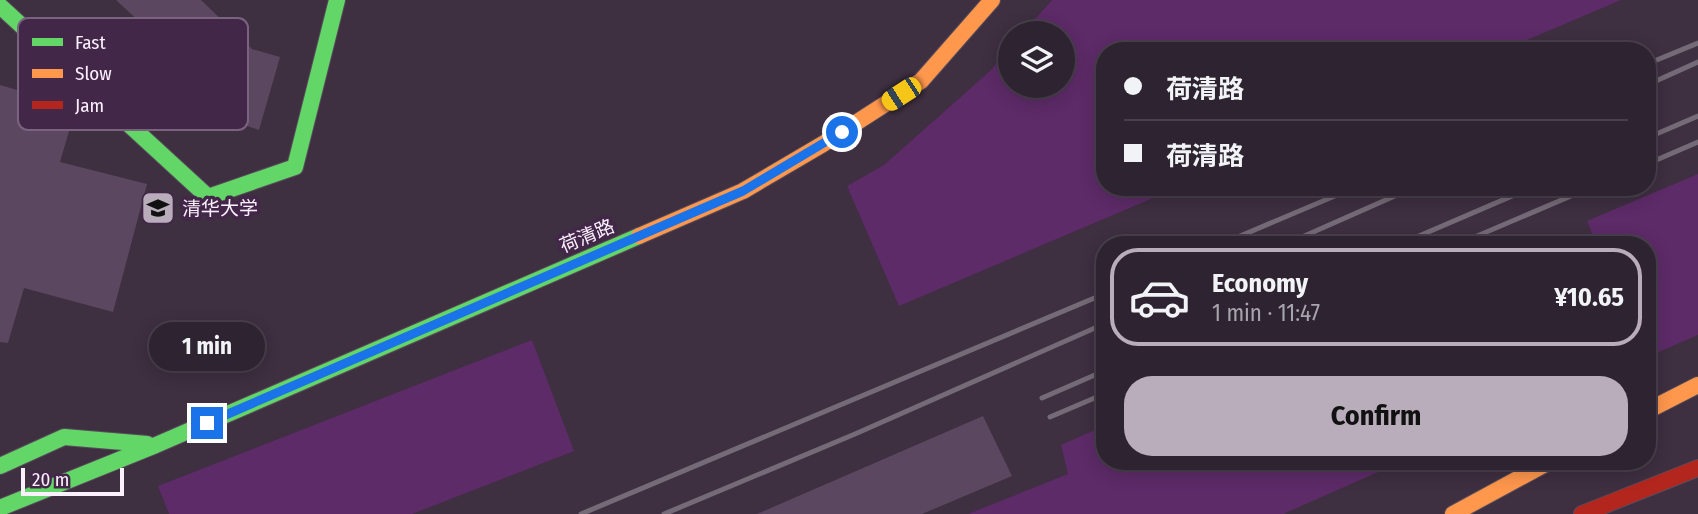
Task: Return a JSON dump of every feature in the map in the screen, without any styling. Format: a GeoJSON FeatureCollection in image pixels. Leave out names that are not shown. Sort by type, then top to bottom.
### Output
{"type":"FeatureCollection","features":[{"type":"Feature","properties":{"kind":"main road"},"geometry":{"type":"LineString","coordinates":[[135,130],[208,197],[295,167],[337,0]]}},
{"type":"Feature","properties":{"kind":"main road","name":"荷清路"},"geometry":{"type":"LineString","coordinates":[[0,508],[156,445],[743,191],[921,81],[992,0]]}},
{"type":"Feature","properties":{"kind":"main road"},"geometry":{"type":"LineString","coordinates":[[0,6],[18,23]]}},
{"type":"Feature","properties":{"kind":"main road"},"geometry":{"type":"LineString","coordinates":[[1656,406],[1698,385]]}},
{"type":"Feature","properties":{"kind":"main road","name":"荷清路"},"geometry":{"type":"LineString","coordinates":[[0,466],[64,438],[156,445]]}},
{"type":"Feature","properties":{"kind":"main road"},"geometry":{"type":"LineString","coordinates":[[1582,514],[1698,468]]}},
{"type":"Feature","properties":{"kind":"main road"},"geometry":{"type":"LineString","coordinates":[[1453,514],[1534,470]]}},
{"type":"Feature","properties":{"kind":"shaded area"},"geometry":{"type":"Polygon","coordinates":[[[1052,0],[1621,0],[1522,42],[1096,42],[1096,196],[1158,196],[899,306],[847,186],[884,165],[998,62],[998,98],[1075,98],[1075,21],[1034,21],[1052,0]]]}},
{"type":"Feature","properties":{"kind":"shaded area"},"geometry":{"type":"Polygon","coordinates":[[[1698,174],[1698,335],[1656,353],[1656,236],[1593,236],[1587,221],[1646,196],[1656,196],[1656,192],[1698,174]]]}},
{"type":"Feature","properties":{"kind":"shaded area"},"geometry":{"type":"Polygon","coordinates":[[[532,340],[574,451],[412,514],[169,514],[158,486],[532,340]]]}},
{"type":"Feature","properties":{"kind":"shaded area"},"geometry":{"type":"Polygon","coordinates":[[[1096,430],[1096,470],[1383,470],[1283,514],[968,514],[1068,474],[1061,445],[1096,430]]]}},
{"type":"Feature","properties":{"kind":"building"},"geometry":{"type":"Polygon","coordinates":[[[116,0],[201,0],[220,18],[135,18],[116,0]]]}},
{"type":"Feature","properties":{"kind":"building"},"geometry":{"type":"Polygon","coordinates":[[[248,45],[252,49],[280,57],[259,130],[248,126],[248,45]]]}},
{"type":"Feature","properties":{"kind":"building"},"geometry":{"type":"Polygon","coordinates":[[[0,85],[18,90],[18,130],[69,130],[60,162],[147,184],[113,312],[24,288],[8,343],[0,342],[0,85]]]}},
{"type":"Feature","properties":{"kind":"building"},"geometry":{"type":"Polygon","coordinates":[[[983,416],[1012,476],[922,514],[757,514],[983,416]]]}},
{"type":"Feature","properties":{"kind":"railway"},"geometry":{"type":"LineString","coordinates":[[1656,60],[1698,43]]}},
{"type":"Feature","properties":{"kind":"railway"},"geometry":{"type":"LineString","coordinates":[[1656,81],[1698,62]]}},
{"type":"Feature","properties":{"kind":"railway"},"geometry":{"type":"LineString","coordinates":[[1656,134],[1698,116]]}},
{"type":"Feature","properties":{"kind":"railway"},"geometry":{"type":"LineString","coordinates":[[1656,160],[1698,142]]}},
{"type":"Feature","properties":{"kind":"railway"},"geometry":{"type":"LineString","coordinates":[[1240,236],[1335,196]]}},
{"type":"Feature","properties":{"kind":"railway"},"geometry":{"type":"LineString","coordinates":[[1304,236],[1395,196]]}},
{"type":"Feature","properties":{"kind":"railway"},"geometry":{"type":"LineString","coordinates":[[1419,236],[1512,196]]}},
{"type":"Feature","properties":{"kind":"railway"},"geometry":{"type":"LineString","coordinates":[[1477,236],[1571,196]]}},
{"type":"Feature","properties":{"kind":"railway"},"geometry":{"type":"LineString","coordinates":[[581,514],[1096,297]]}},
{"type":"Feature","properties":{"kind":"railway"},"geometry":{"type":"LineString","coordinates":[[664,514],[855,434],[1096,328]]}},
{"type":"Feature","properties":{"kind":"railway"},"geometry":{"type":"LineString","coordinates":[[1042,398],[1096,374]]}},
{"type":"Feature","properties":{"kind":"railway"},"geometry":{"type":"LineString","coordinates":[[1050,417],[1096,397]]}},
{"type":"Feature","properties":{"kind":"traffic: fast"},"geometry":{"type":"LineString","coordinates":[[135,130],[208,197],[295,167],[337,0]]}},
{"type":"Feature","properties":{"kind":"traffic: fast"},"geometry":{"type":"LineString","coordinates":[[0,6],[18,23]]}},
{"type":"Feature","properties":{"kind":"traffic: fast"},"geometry":{"type":"LineString","coordinates":[[0,508],[156,445],[639,236]]}},
{"type":"Feature","properties":{"kind":"traffic: fast"},"geometry":{"type":"LineString","coordinates":[[0,466],[64,437],[147,444]]}},
{"type":"Feature","properties":{"kind":"traffic: slow"},"geometry":{"type":"LineString","coordinates":[[639,236],[743,191],[921,81],[992,0]]}},
{"type":"Feature","properties":{"kind":"traffic: slow"},"geometry":{"type":"LineString","coordinates":[[1656,406],[1698,385]]}},
{"type":"Feature","properties":{"kind":"traffic: slow"},"geometry":{"type":"LineString","coordinates":[[1453,514],[1534,470]]}},
{"type":"Feature","properties":{"kind":"traffic: jam"},"geometry":{"type":"LineString","coordinates":[[1582,514],[1698,468]]}},
{"type":"Feature","properties":{"kind":"place","name":"清华大学"},"geometry":{"type":"Point","coordinates":[158,208]}},
{"type":"Feature","properties":{"kind":"route"},"geometry":{"type":"LineString","coordinates":[[207,423],[743,191],[842,132]]}}]}
